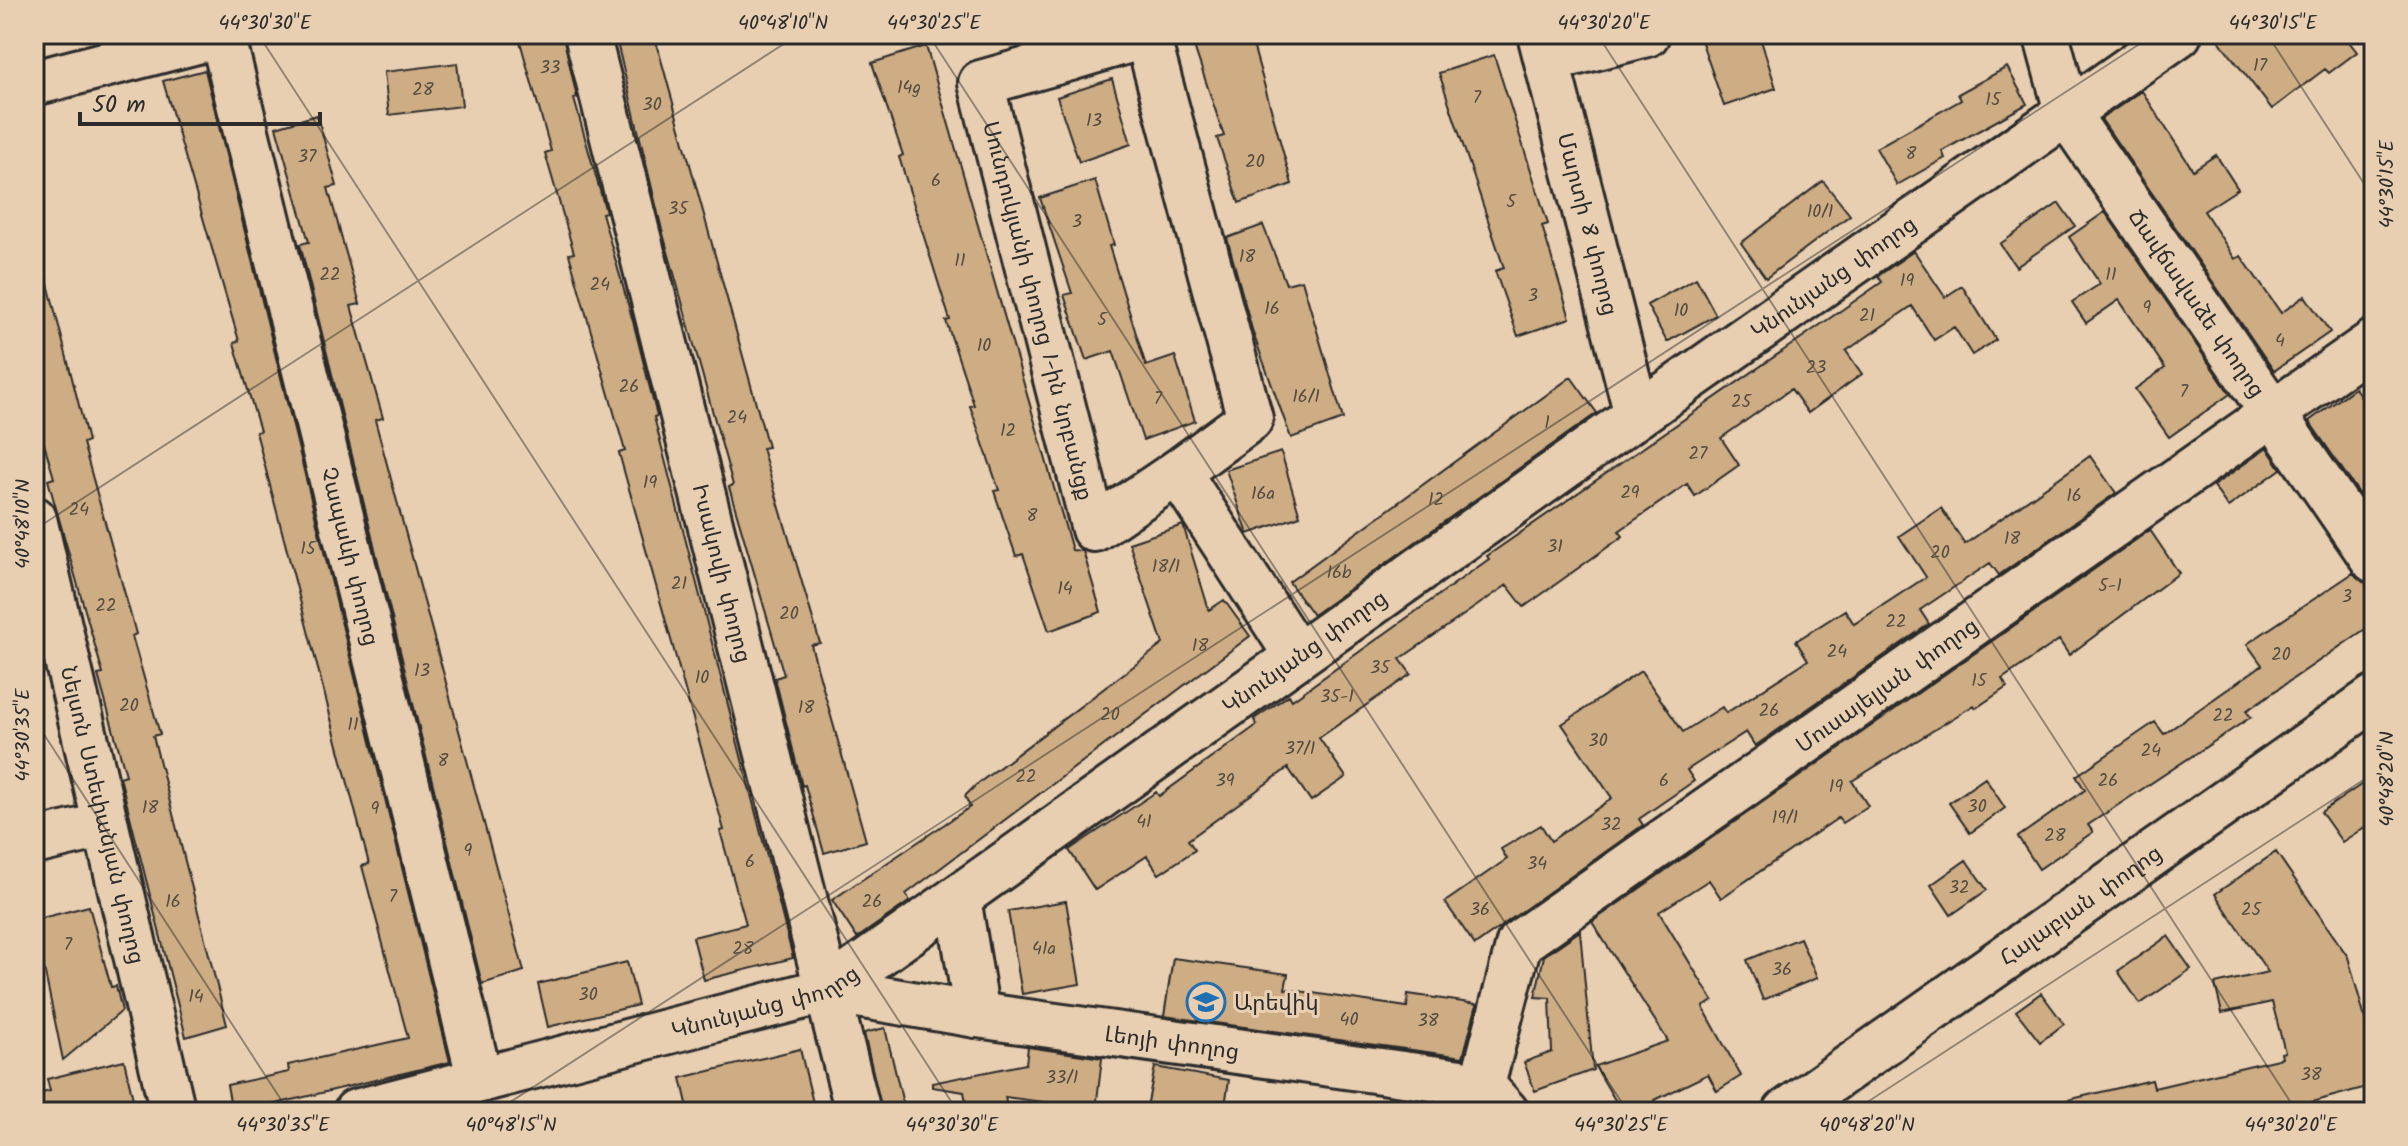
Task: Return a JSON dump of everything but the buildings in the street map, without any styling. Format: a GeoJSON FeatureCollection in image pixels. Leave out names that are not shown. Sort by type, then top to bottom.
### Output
{"type":"FeatureCollection","features":[{"type":"Feature","properties":{"kind":"street"},"geometry":{"type":"LineString","coordinates":[[34,83],[223,34]]}},
{"type":"Feature","properties":{"kind":"street","name":"Չապաևի փողոց"},"geometry":{"type":"LineString","coordinates":[[223,34],[477,1092]]}},
{"type":"Feature","properties":{"kind":"street","name":"Իսակովի փողոց"},"geometry":{"type":"LineString","coordinates":[[587,34],[858,1112]]}},
{"type":"Feature","properties":{"kind":"street"},"geometry":{"type":"LineString","coordinates":[[1543,47],[1647,34]]}},
{"type":"Feature","properties":{"kind":"street","name":"Ճավճավաձե փողոց"},"geometry":{"type":"LineString","coordinates":[[2046,34],[2068,115],[2374,560]]}},
{"type":"Feature","properties":{"kind":"street","name":"Կնունյանց փողոց"},"geometry":{"type":"LineString","coordinates":[[356,1112],[477,1092],[828,990],[2179,34]]}},
{"type":"Feature","properties":{"kind":"street","name":"Սունդուկյանի փողոց 1-ին նրբանցք"},"geometry":{"type":"LineString","coordinates":[[1147,35],[1250,419],[1178,472],[1094,529],[981,83],[1067,46],[1147,35]]}},
{"type":"Feature","properties":{"kind":"street","name":"Մարտի 8 փողոց"},"geometry":{"type":"LineString","coordinates":[[1543,47],[1637,415]]}},
{"type":"Feature","properties":{"kind":"street","name":"Մուսայելյան փողոց"},"geometry":{"type":"LineString","coordinates":[[1494,1098],[1519,943],[2374,342]]}},
{"type":"Feature","properties":{"kind":"street"},"geometry":{"type":"LineString","coordinates":[[1178,472],[1297,656]]}},
{"type":"Feature","properties":{"kind":"street","name":"Նելսոն Ստեփանյան փողոց"},"geometry":{"type":"LineString","coordinates":[[34,519],[46,622],[106,825],[173,1112]]}},
{"type":"Feature","properties":{"kind":"street","name":"Հալաբյան փողոց"},"geometry":{"type":"LineString","coordinates":[[1786,1112],[2374,698]]}},
{"type":"Feature","properties":{"kind":"street"},"geometry":{"type":"LineString","coordinates":[[34,842],[106,825]]}},
{"type":"Feature","properties":{"kind":"street"},"geometry":{"type":"LineString","coordinates":[[958,898],[977,1015]]}},
{"type":"Feature","properties":{"kind":"street","name":"Լեոյի փողոց"},"geometry":{"type":"LineString","coordinates":[[828,990],[1494,1098]]}},
{"type":"Feature","properties":{"kind":"place","name":"Արեվիկ"},"geometry":{"type":"Point","coordinates":[1206,1002]}}]}
